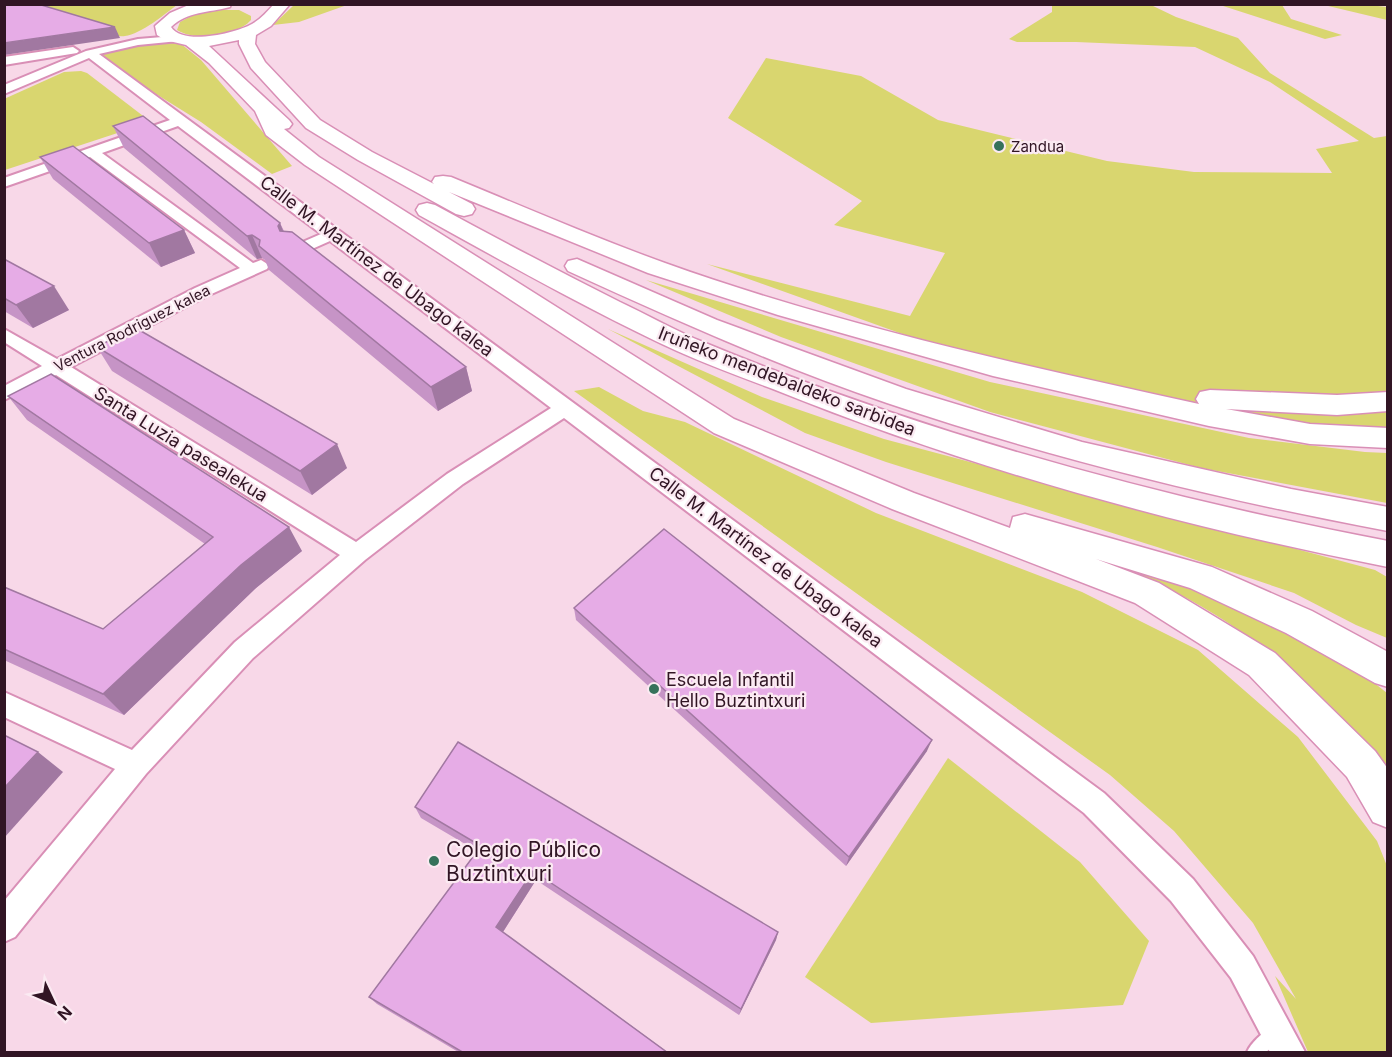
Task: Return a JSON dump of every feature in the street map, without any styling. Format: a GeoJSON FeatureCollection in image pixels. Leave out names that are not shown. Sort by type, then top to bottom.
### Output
{"type":"FeatureCollection","features":[{"type":"Feature","properties":{"kind":"highway"},"geometry":{"type":"LineString","coordinates":[[176,35],[175,16],[224,4]]}},
{"type":"Feature","properties":{"kind":"highway"},"geometry":{"type":"LineString","coordinates":[[176,35],[220,39],[248,32],[266,22],[268,17],[283,4]]}},
{"type":"Feature","properties":{"kind":"highway"},"geometry":{"type":"LineString","coordinates":[[255,6],[267,12],[268,17]]}},
{"type":"Feature","properties":{"kind":"highway"},"geometry":{"type":"LineString","coordinates":[[248,32],[247,44],[257,64],[313,123],[365,156],[515,235]]}},
{"type":"Feature","properties":{"kind":"highway"},"geometry":{"type":"LineString","coordinates":[[176,35],[208,51],[264,111],[273,131],[312,161],[724,426],[903,501],[1147,593],[1262,664],[1360,764],[1388,808]]}},
{"type":"Feature","properties":{"kind":"highway"},"geometry":{"type":"LineString","coordinates":[[285,93],[322,120],[369,148],[443,181],[657,268],[787,310],[1003,370],[1209,416],[1299,432],[1388,438]]}},
{"type":"Feature","properties":{"kind":"highway","name":"Iruñeko mendebaldeko sarbidea"},"geometry":{"type":"LineString","coordinates":[[264,111],[336,162],[530,266],[698,350],[877,420],[1075,481],[1300,537],[1388,554]]}},
{"type":"Feature","properties":{"kind":"highway","name":"Iruñeko mendebaldeko sarbidea"},"geometry":{"type":"LineString","coordinates":[[555,255],[708,326],[896,396],[1081,452],[1291,501],[1388,519]]}},
{"type":"Feature","properties":{"kind":"highway"},"geometry":{"type":"LineString","coordinates":[[569,326],[708,403],[807,453],[929,498],[1200,577],[1299,622],[1388,671]]}},
{"type":"Feature","properties":{"kind":"highway"},"geometry":{"type":"LineString","coordinates":[[1003,370],[1185,397],[1337,405],[1388,400]]}},
{"type":"Feature","properties":{"kind":"street"},"geometry":{"type":"LineString","coordinates":[[4,82],[132,37],[176,35]]}},
{"type":"Feature","properties":{"kind":"street"},"geometry":{"type":"LineString","coordinates":[[4,61],[85,52],[176,35]]}},
{"type":"Feature","properties":{"kind":"street"},"geometry":{"type":"LineString","coordinates":[[4,90],[85,52]]}},
{"type":"Feature","properties":{"kind":"street","name":"Calle M. Martínez de Ubago kalea"},"geometry":{"type":"LineString","coordinates":[[85,52],[182,120],[1094,803],[1182,890],[1242,967],[1288,1053]]}},
{"type":"Feature","properties":{"kind":"street"},"geometry":{"type":"LineString","coordinates":[[4,183],[182,120]]}},
{"type":"Feature","properties":{"kind":"street","name":"Ventura Rodriguez kalea"},"geometry":{"type":"LineString","coordinates":[[4,394],[256,267],[90,151]]}},
{"type":"Feature","properties":{"kind":"street"},"geometry":{"type":"LineString","coordinates":[[297,250],[333,234]]}},
{"type":"Feature","properties":{"kind":"street","name":"Santa Luzia pasealekua"},"geometry":{"type":"LineString","coordinates":[[4,334],[357,554]]}},
{"type":"Feature","properties":{"kind":"street"},"geometry":{"type":"LineString","coordinates":[[4,926],[136,765],[244,650],[357,554],[455,479],[566,408]]}},
{"type":"Feature","properties":{"kind":"street"},"geometry":{"type":"LineString","coordinates":[[4,704],[136,765]]}},
{"type":"Feature","properties":{"kind":"lane"},"geometry":{"type":"LineString","coordinates":[[1255,1053],[1277,1032]]}},
{"type":"Feature","properties":{"kind":"shaded area"},"geometry":{"type":"Polygon","coordinates":[[[43,5],[177,5],[145,28],[125,36],[117,36],[72,20],[43,5]]]}},
{"type":"Feature","properties":{"kind":"shaded area"},"geometry":{"type":"Polygon","coordinates":[[[294,5],[347,5],[299,22],[273,25],[294,5]]]}},
{"type":"Feature","properties":{"kind":"shaded area"},"geometry":{"type":"Polygon","coordinates":[[[1052,5],[1151,5],[1176,17],[1238,38],[1270,73],[1374,138],[1387,136],[1387,438],[1003,370],[707,264],[910,316],[945,253],[834,225],[862,201],[728,118],[766,58],[861,76],[938,120],[1107,161],[1194,172],[1332,173],[1316,149],[1359,141],[1270,82],[1195,47],[1017,42],[1009,39],[1052,12],[1052,5]]]}},
{"type":"Feature","properties":{"kind":"shaded area"},"geometry":{"type":"Polygon","coordinates":[[[1220,5],[1282,5],[1291,19],[1342,35],[1325,39],[1220,5]]]}},
{"type":"Feature","properties":{"kind":"shaded area"},"geometry":{"type":"Polygon","coordinates":[[[1324,5],[1387,7],[1387,20],[1324,5]]]}},
{"type":"Feature","properties":{"kind":"shaded area"},"geometry":{"type":"Polygon","coordinates":[[[218,10],[239,10],[251,16],[251,20],[245,26],[216,36],[195,36],[177,30],[180,22],[195,14],[218,10]]]}},
{"type":"Feature","properties":{"kind":"shaded area"},"geometry":{"type":"Polygon","coordinates":[[[175,39],[201,60],[292,166],[272,174],[201,122],[90,53],[175,39]]]}},
{"type":"Feature","properties":{"kind":"shaded area"},"geometry":{"type":"Polygon","coordinates":[[[64,72],[87,73],[151,122],[5,170],[4,99],[64,72]]]}},
{"type":"Feature","properties":{"kind":"shaded area"},"geometry":{"type":"Polygon","coordinates":[[[646,280],[990,382],[1249,438],[1387,453],[1387,503],[1201,468],[990,412],[781,337],[646,280]]]}},
{"type":"Feature","properties":{"kind":"shaded area"},"geometry":{"type":"Polygon","coordinates":[[[608,329],[762,397],[884,439],[1375,570],[1387,577],[1387,638],[1356,625],[1294,593],[1157,547],[886,462],[805,433],[608,329]]]}},
{"type":"Feature","properties":{"kind":"shaded area"},"geometry":{"type":"Polygon","coordinates":[[[599,387],[643,411],[685,422],[876,513],[1082,592],[1198,650],[1298,737],[1377,841],[1387,866],[1387,1052],[1308,1052],[1275,976],[1296,999],[1253,923],[1174,831],[1110,775],[574,391],[599,387]]]}},
{"type":"Feature","properties":{"kind":"shaded area"},"geometry":{"type":"Polygon","coordinates":[[[1105,562],[1227,598],[1368,678],[1387,693],[1387,769],[1342,717],[1291,670],[1264,649],[1207,610],[1169,588],[1105,562]]]}},
{"type":"Feature","properties":{"kind":"shaded area"},"geometry":{"type":"Polygon","coordinates":[[[948,758],[1080,862],[1149,941],[1123,1005],[871,1023],[805,977],[948,758]]]}},
{"type":"Feature","properties":{"kind":"building"},"geometry":{"type":"Polygon","coordinates":[[[4,4],[38,4],[115,27],[4,43],[4,4]]]}},
{"type":"Feature","properties":{"kind":"building"},"geometry":{"type":"Polygon","coordinates":[[[143,116],[280,223],[278,226],[280,231],[292,232],[466,367],[431,387],[259,246],[260,240],[252,235],[247,236],[113,126],[143,116]]]}},
{"type":"Feature","properties":{"kind":"building"},"geometry":{"type":"Polygon","coordinates":[[[73,146],[184,230],[149,243],[40,157],[73,146]]]}},
{"type":"Feature","properties":{"kind":"building"},"geometry":{"type":"Polygon","coordinates":[[[4,259],[54,286],[16,305],[4,298],[4,259]]]}},
{"type":"Feature","properties":{"kind":"building"},"geometry":{"type":"Polygon","coordinates":[[[134,327],[337,444],[300,471],[97,347],[134,327]]]}},
{"type":"Feature","properties":{"kind":"building"},"geometry":{"type":"Polygon","coordinates":[[[51,374],[289,527],[241,565],[103,694],[4,649],[4,587],[103,629],[213,537],[8,396],[51,374]]]}},
{"type":"Feature","properties":{"kind":"building","name":"Escuela Infantil Hello Buztintxuri"},"geometry":{"type":"Polygon","coordinates":[[[664,529],[932,740],[849,857],[574,608],[664,529]]]}},
{"type":"Feature","properties":{"kind":"building"},"geometry":{"type":"Polygon","coordinates":[[[4,735],[38,752],[4,788],[4,735]]]}},
{"type":"Feature","properties":{"kind":"building"},"geometry":{"type":"Polygon","coordinates":[[[458,742],[778,932],[741,1009],[533,871],[496,927],[668,1053],[464,1053],[369,997],[481,846],[415,807],[458,742]]]}},
{"type":"Feature","properties":{"kind":"place","name":"Zandua"},"geometry":{"type":"Point","coordinates":[999,146]}},
{"type":"Feature","properties":{"kind":"place","name":"Escuela Infantil Hello Buztintxuri"},"geometry":{"type":"Point","coordinates":[654,689]}},
{"type":"Feature","properties":{"kind":"place","name":"Colegio Público Buztintxuri"},"geometry":{"type":"Point","coordinates":[434,861]}}]}
